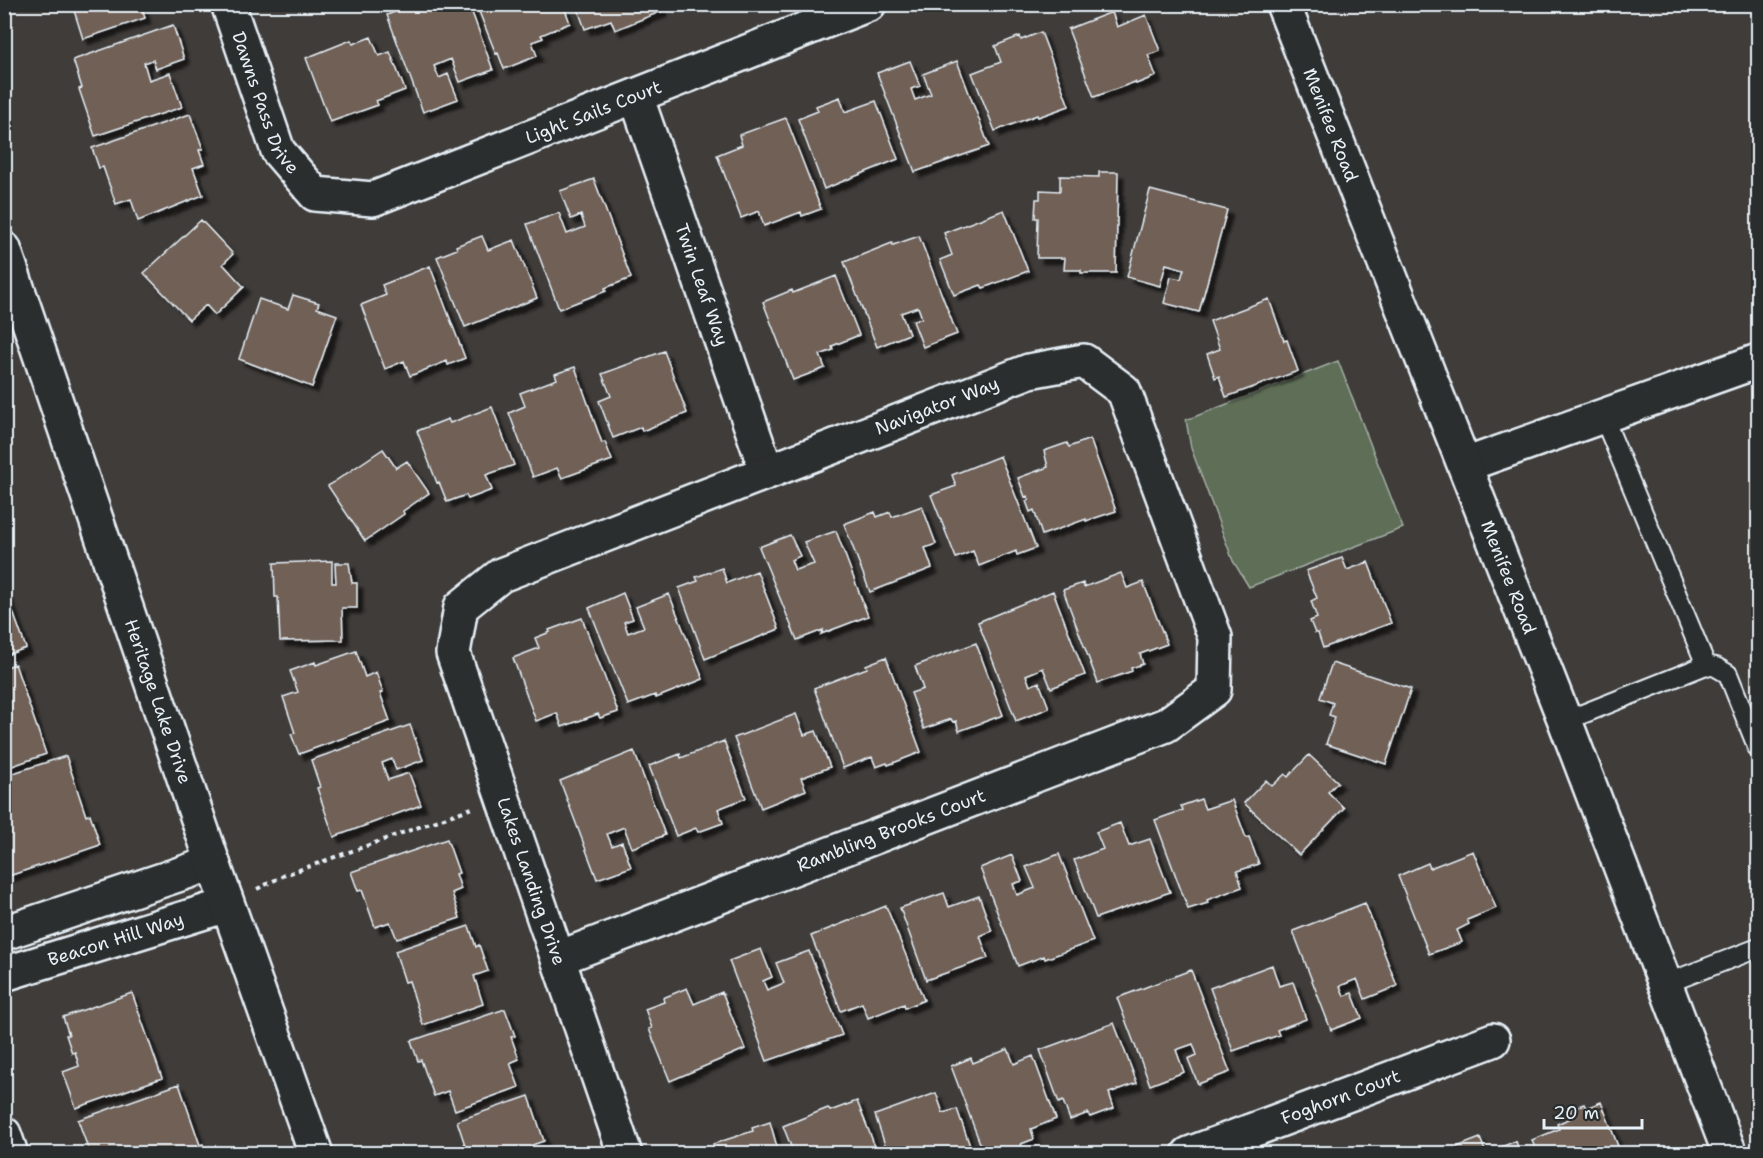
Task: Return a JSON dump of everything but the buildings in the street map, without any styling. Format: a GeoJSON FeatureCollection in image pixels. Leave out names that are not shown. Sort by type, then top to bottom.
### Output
{"type":"FeatureCollection","features":[{"type":"Feature","properties":{"kind":"street","name":"Dawns Pass Drive"},"geometry":{"type":"LineString","coordinates":[[228,4],[278,151],[315,194]]}},
{"type":"Feature","properties":{"kind":"street","name":"Light Sails Court"},"geometry":{"type":"LineString","coordinates":[[315,194],[373,199],[869,4]]}},
{"type":"Feature","properties":{"kind":"street","name":"Menifee Road"},"geometry":{"type":"LineString","coordinates":[[1283,4],[1465,465],[1730,1154]]}},
{"type":"Feature","properties":{"kind":"street","name":"Twin Leaf Way"},"geometry":{"type":"LineString","coordinates":[[636,96],[767,472]]}},
{"type":"Feature","properties":{"kind":"street","name":"Heritage Lake Drive"},"geometry":{"type":"LineString","coordinates":[[4,249],[227,905],[316,1154]]}},
{"type":"Feature","properties":{"kind":"street","name":"Navigator Way"},"geometry":{"type":"LineString","coordinates":[[460,607],[501,575],[1029,371],[1084,361],[1124,391],[1215,637],[1214,690]]}},
{"type":"Feature","properties":{"kind":"street"},"geometry":{"type":"LineString","coordinates":[[1465,465],[1758,361]]}},
{"type":"Feature","properties":{"kind":"street","name":"Lakes Landing Drive"},"geometry":{"type":"LineString","coordinates":[[460,607],[453,653],[626,1154]]}},
{"type":"Feature","properties":{"kind":"street","name":"Rambling Brooks Court"},"geometry":{"type":"LineString","coordinates":[[559,958],[1166,725],[1214,690]]}},
{"type":"Feature","properties":{"kind":"street"},"geometry":{"type":"LineString","coordinates":[[4,933],[213,863]]}},
{"type":"Feature","properties":{"kind":"street","name":"Beacon Hill Way"},"geometry":{"type":"LineString","coordinates":[[4,974],[227,905]]}},
{"type":"Feature","properties":{"kind":"street","name":"Foghorn Court"},"geometry":{"type":"LineString","coordinates":[[1189,1154],[1493,1040]]}},
{"type":"Feature","properties":{"kind":"street"},"geometry":{"type":"LineString","coordinates":[[4,1134],[11,1154]]}},
{"type":"Feature","properties":{"kind":"lane"},"geometry":{"type":"LineString","coordinates":[[1603,416],[1706,665]]}},
{"type":"Feature","properties":{"kind":"lane"},"geometry":{"type":"LineString","coordinates":[[1564,721],[1706,665],[1716,667],[1728,674],[1758,749]]}},
{"type":"Feature","properties":{"kind":"lane"},"geometry":{"type":"LineString","coordinates":[[1665,984],[1758,948]]}},
{"type":"Feature","properties":{"kind":"path"},"geometry":{"type":"LineString","coordinates":[[227,905],[285,874],[504,798]]}},
{"type":"Feature","properties":{"kind":"green space"},"geometry":{"type":"Polygon","coordinates":[[[1338,361],[1403,528],[1249,587],[1233,561],[1191,448],[1186,420],[1338,361]]]}}]}
